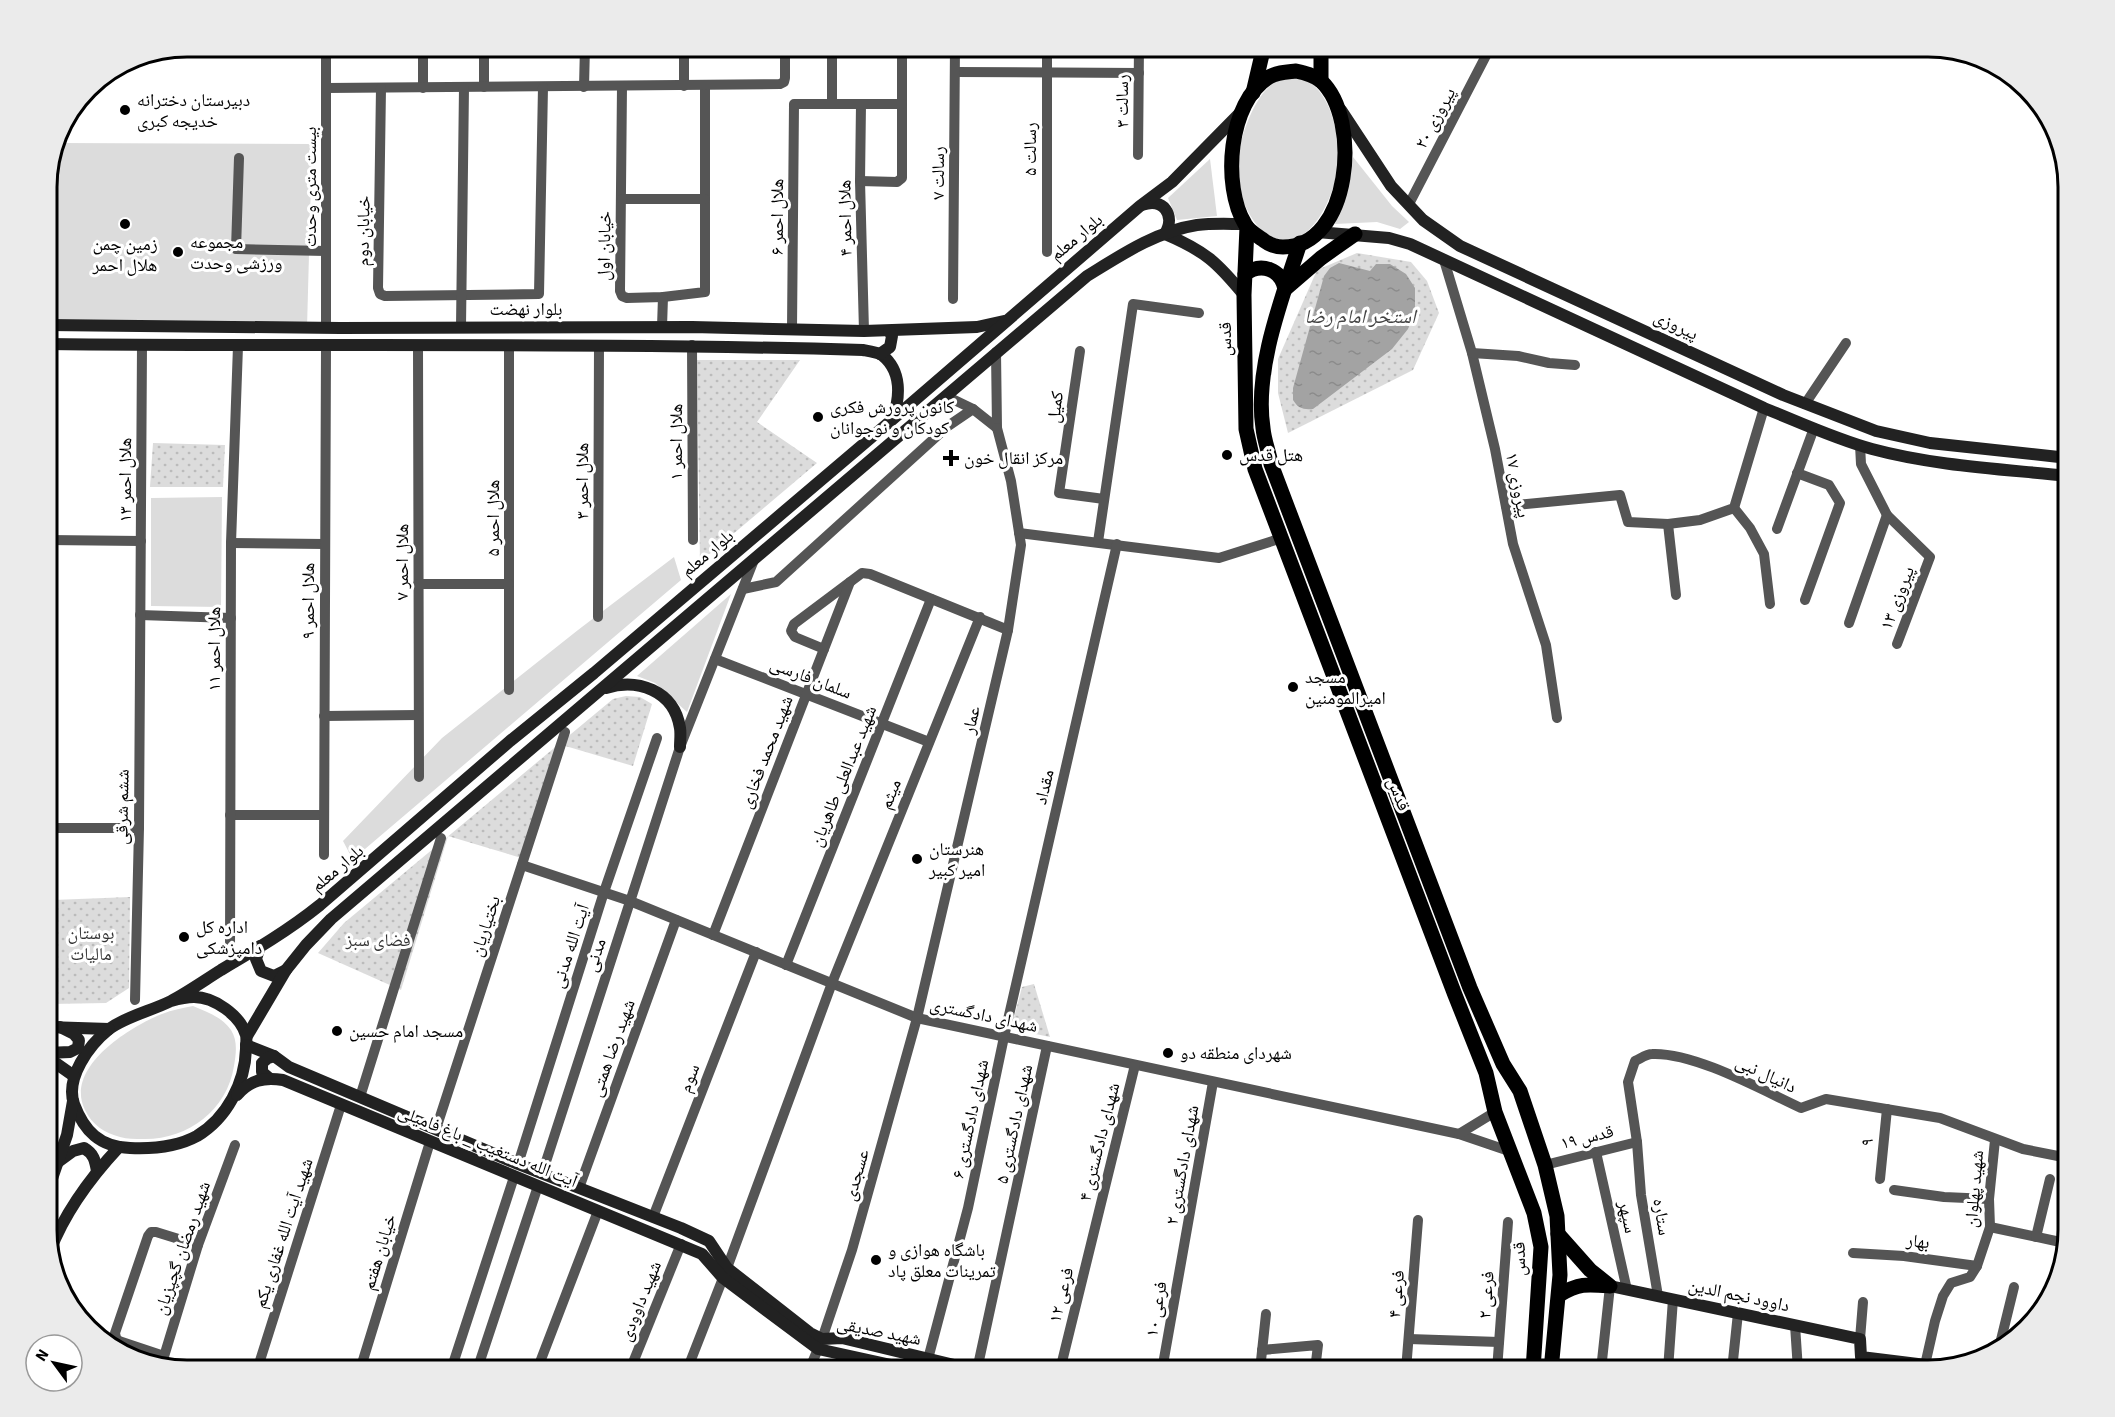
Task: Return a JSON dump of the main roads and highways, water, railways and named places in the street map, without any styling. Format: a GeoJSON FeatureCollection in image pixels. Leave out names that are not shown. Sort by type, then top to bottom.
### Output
{"type":"FeatureCollection","features":[{"type":"Feature","properties":{"kind":"main road"},"geometry":{"type":"LineString","coordinates":[[1249,100],[1269,77],[1282,72],[1296,71],[1310,74],[1321,81],[1336,104],[1346,146],[1344,173],[1336,201],[1317,232],[1300,243],[1287,246],[1274,245],[1246,226],[1234,192],[1231,173],[1234,136],[1249,100],[1261,57]]}},
{"type":"Feature","properties":{"kind":"main road"},"geometry":{"type":"LineString","coordinates":[[1321,57],[1321,81]]}},
{"type":"Feature","properties":{"kind":"main road","name":"بلوار معلم"},"geometry":{"type":"LineString","coordinates":[[171,1001],[292,928],[327,900],[510,741],[594,673],[1140,206],[1173,182],[1249,100]]}},
{"type":"Feature","properties":{"kind":"main road","name":"پیروزی"},"geometry":{"type":"LineString","coordinates":[[1336,104],[1391,186],[1423,219],[1460,246],[1805,404],[1876,431],[1930,442],[2058,457]]}},
{"type":"Feature","properties":{"kind":"main road"},"geometry":{"type":"LineString","coordinates":[[1140,206],[1148,203],[1162,206],[1170,220],[1165,234],[1194,246],[1221,267],[1244,295]]}},
{"type":"Feature","properties":{"kind":"main road","name":"بلوار معلم"},"geometry":{"type":"LineString","coordinates":[[246,1041],[286,970],[331,919],[1087,276],[1132,248],[1165,234],[1197,225],[1246,226]]}},
{"type":"Feature","properties":{"kind":"main road","name":"قدس"},"geometry":{"type":"LineString","coordinates":[[1246,226],[1244,295],[1246,429],[1255,469],[1486,1073],[1494,1109],[1534,1213],[1541,1247],[1534,1360]]}},
{"type":"Feature","properties":{"kind":"main road","name":"پیروزی"},"geometry":{"type":"LineString","coordinates":[[1317,232],[1389,238],[1410,243],[1764,408],[1860,445],[1927,461],[2058,475]]}},
{"type":"Feature","properties":{"kind":"main road"},"geometry":{"type":"LineString","coordinates":[[1245,274],[1258,268],[1269,269],[1281,279],[1285,289],[1321,258],[1355,234]]}},
{"type":"Feature","properties":{"kind":"main road","name":"قدس"},"geometry":{"type":"LineString","coordinates":[[1300,243],[1285,289],[1263,374],[1262,427],[1271,464],[1470,988],[1503,1065],[1520,1091],[1545,1165],[1555,1209],[1560,1275],[1552,1360]]}},
{"type":"Feature","properties":{"kind":"main road","name":"بلوار نهضت"},"geometry":{"type":"LineString","coordinates":[[57,326],[662,327],[889,331],[977,327],[1005,321]]}},
{"type":"Feature","properties":{"kind":"main road"},"geometry":{"type":"LineString","coordinates":[[100,345],[101,326]]}},
{"type":"Feature","properties":{"kind":"main road"},"geometry":{"type":"LineString","coordinates":[[889,331],[892,342],[890,347],[880,354],[892,367],[898,384],[899,402],[893,419]]}},
{"type":"Feature","properties":{"kind":"main road","name":"بلوار نهضت"},"geometry":{"type":"LineString","coordinates":[[57,344],[692,345],[863,350],[880,354]]}},
{"type":"Feature","properties":{"kind":"main road"},"geometry":{"type":"LineString","coordinates":[[602,689],[621,683],[641,685],[659,693],[673,708],[680,727],[680,747]]}},
{"type":"Feature","properties":{"kind":"main road"},"geometry":{"type":"LineString","coordinates":[[260,946],[256,959],[261,971],[274,976],[286,970]]}},
{"type":"Feature","properties":{"kind":"main road"},"geometry":{"type":"LineString","coordinates":[[57,1163],[67,1135],[74,1077],[85,1055],[109,1029],[141,1012],[171,1001],[194,997],[218,1003],[236,1018],[246,1041],[245,1064],[234,1098]]}},
{"type":"Feature","properties":{"kind":"main road"},"geometry":{"type":"LineString","coordinates":[[60,1027],[109,1029]]}},
{"type":"Feature","properties":{"kind":"main road"},"geometry":{"type":"LineString","coordinates":[[57,1054],[78,1048],[79,1040],[74,1034],[60,1027]]}},
{"type":"Feature","properties":{"kind":"main road","name":"آیت الله دستغیب _ باغ فامیلی"},"geometry":{"type":"LineString","coordinates":[[246,1041],[289,1067],[542,1174],[709,1241],[725,1273]]}},
{"type":"Feature","properties":{"kind":"main road"},"geometry":{"type":"LineString","coordinates":[[269,1078],[262,1072],[262,1064],[274,1056]]}},
{"type":"Feature","properties":{"kind":"main road"},"geometry":{"type":"LineString","coordinates":[[57,1063],[74,1077]]}},
{"type":"Feature","properties":{"kind":"main road"},"geometry":{"type":"LineString","coordinates":[[73,1100],[81,1122],[97,1139],[119,1148],[161,1147],[196,1136],[210,1126],[243,1088],[255,1080],[269,1078]]}},
{"type":"Feature","properties":{"kind":"main road","name":"آیت الله دستغیب _ باغ فامیلی"},"geometry":{"type":"LineString","coordinates":[[269,1078],[283,1080],[681,1244],[702,1254],[725,1273]]}},
{"type":"Feature","properties":{"kind":"main road"},"geometry":{"type":"LineString","coordinates":[[1494,1109],[1495,1092],[1499,1087],[1511,1086],[1520,1091]]}},
{"type":"Feature","properties":{"kind":"main road"},"geometry":{"type":"LineString","coordinates":[[57,1163],[73,1151],[84,1148],[95,1158],[97,1171]]}},
{"type":"Feature","properties":{"kind":"main road"},"geometry":{"type":"LineString","coordinates":[[57,1233],[97,1171],[119,1148]]}},
{"type":"Feature","properties":{"kind":"main road"},"geometry":{"type":"LineString","coordinates":[[1534,1213],[1543,1218],[1549,1216],[1555,1209]]}},
{"type":"Feature","properties":{"kind":"main road"},"geometry":{"type":"LineString","coordinates":[[1558,1234],[1590,1270],[1610,1286]]}},
{"type":"Feature","properties":{"kind":"main road","name":"شهید صدیقی"},"geometry":{"type":"LineString","coordinates":[[725,1273],[820,1344],[876,1360]]}},
{"type":"Feature","properties":{"kind":"main road"},"geometry":{"type":"LineString","coordinates":[[1558,1295],[1574,1286],[1585,1284],[1610,1286]]}},
{"type":"Feature","properties":{"kind":"main road","name":"داوود نجم الدین"},"geometry":{"type":"LineString","coordinates":[[1610,1286],[1860,1339],[1861,1357],[1885,1360]]}},
{"type":"Feature","properties":{"kind":"main road","name":"شهید صدیقی"},"geometry":{"type":"LineString","coordinates":[[820,1344],[842,1338],[932,1360]]}},
{"type":"Feature","properties":{"kind":"water","name":"استخر امام رضا"},"geometry":{"type":"Polygon","coordinates":[[[1339,263],[1370,271],[1376,264],[1390,264],[1406,274],[1415,288],[1415,309],[1408,329],[1392,349],[1313,409],[1304,409],[1293,400],[1293,388],[1324,276],[1330,268],[1339,263]]]}},
{"type":"Feature","properties":{"kind":"place","name":"دبیرستان دخترانه خدیجه کبری"},"geometry":{"type":"Point","coordinates":[125,110]}},
{"type":"Feature","properties":{"kind":"place","name":"زمین چمن هلال احمر"},"geometry":{"type":"Point","coordinates":[125,224]}},
{"type":"Feature","properties":{"kind":"place","name":"مجموعه ورزشی وحدت"},"geometry":{"type":"Point","coordinates":[178,252]}},
{"type":"Feature","properties":{"kind":"place","name":"کانون پرورش فکری کودکان و نوجوانان"},"geometry":{"type":"Point","coordinates":[818,417]}},
{"type":"Feature","properties":{"kind":"place","name":"هتل قدس"},"geometry":{"type":"Point","coordinates":[1227,455]}},
{"type":"Feature","properties":{"kind":"place","name":"مرکز انقال خون"},"geometry":{"type":"Point","coordinates":[951,458]}},
{"type":"Feature","properties":{"kind":"place","name":"مسجد امیرالمومنین"},"geometry":{"type":"Point","coordinates":[1293,687]}},
{"type":"Feature","properties":{"kind":"place","name":"هنرستان امیر کبیر"},"geometry":{"type":"Point","coordinates":[917,859]}},
{"type":"Feature","properties":{"kind":"place","name":"اداره کل دامپزشکی"},"geometry":{"type":"Point","coordinates":[184,937]}},
{"type":"Feature","properties":{"kind":"place","name":"مسجد امام حسین"},"geometry":{"type":"Point","coordinates":[337,1031]}},
{"type":"Feature","properties":{"kind":"place","name":"شهردای منطقه دو"},"geometry":{"type":"Point","coordinates":[1168,1053]}},
{"type":"Feature","properties":{"kind":"place","name":"باشگاه هوازی و تمرینات معلق پاد"},"geometry":{"type":"Point","coordinates":[876,1260]}},
{"type":"Feature","properties":{"kind":"park label","name":"فضای سبز"},"geometry":{"type":"Point","coordinates":[378,940]}},
{"type":"Feature","properties":{"kind":"park label","name":"بوستان مالیات"},"geometry":{"type":"Point","coordinates":[91,943]}}]}
